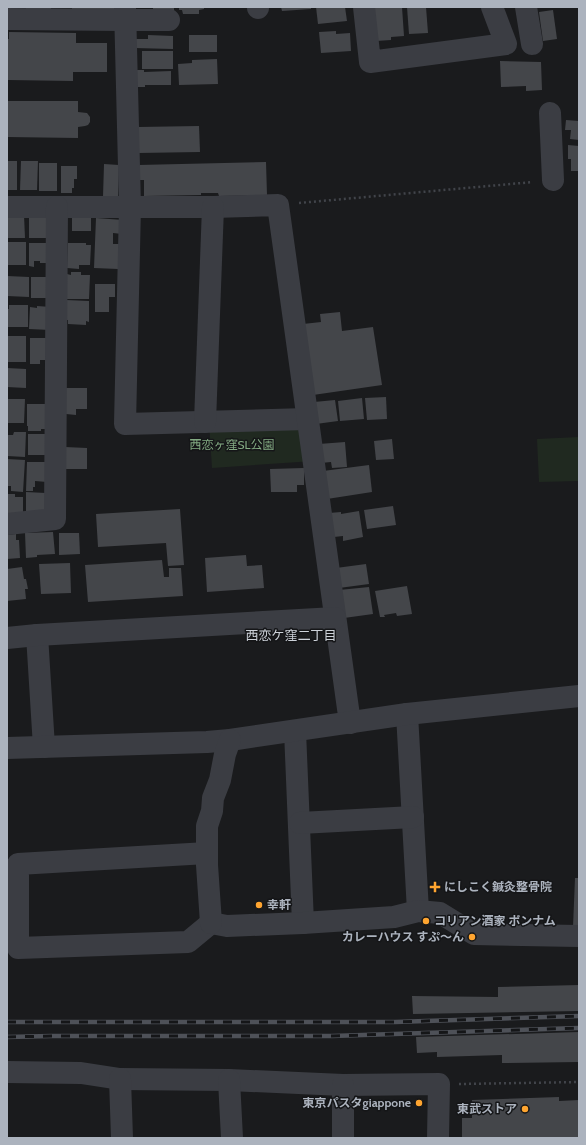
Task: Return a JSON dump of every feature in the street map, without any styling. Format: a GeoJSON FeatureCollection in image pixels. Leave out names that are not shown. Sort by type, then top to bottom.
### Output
{"type":"FeatureCollection","features":[{"type":"Feature","properties":{"kind":"street"},"geometry":{"type":"LineString","coordinates":[[364,7],[370,62],[506,44],[492,7]]}},
{"type":"Feature","properties":{"kind":"street"},"geometry":{"type":"LineString","coordinates":[[526,7],[532,44]]}},
{"type":"Feature","properties":{"kind":"street"},"geometry":{"type":"LineString","coordinates":[[125,14],[130,207],[124,424],[308,419]]}},
{"type":"Feature","properties":{"kind":"street"},"geometry":{"type":"LineString","coordinates":[[7,19],[125,14],[169,20]]}},
{"type":"Feature","properties":{"kind":"street"},"geometry":{"type":"LineString","coordinates":[[550,113],[553,180]]}},
{"type":"Feature","properties":{"kind":"street"},"geometry":{"type":"LineString","coordinates":[[7,207],[213,207],[278,205],[350,722]]}},
{"type":"Feature","properties":{"kind":"street"},"geometry":{"type":"LineString","coordinates":[[7,524],[55,519],[57,207]]}},
{"type":"Feature","properties":{"kind":"street"},"geometry":{"type":"LineString","coordinates":[[205,422],[213,207]]}},
{"type":"Feature","properties":{"kind":"street"},"geometry":{"type":"LineString","coordinates":[[7,638],[335,618]]}},
{"type":"Feature","properties":{"kind":"street"},"geometry":{"type":"LineString","coordinates":[[37,635],[44,747]]}},
{"type":"Feature","properties":{"kind":"street"},"geometry":{"type":"LineString","coordinates":[[7,748],[230,740],[407,714],[579,696]]}},
{"type":"Feature","properties":{"kind":"street"},"geometry":{"type":"LineString","coordinates":[[407,714],[418,911]]}},
{"type":"Feature","properties":{"kind":"street"},"geometry":{"type":"LineString","coordinates":[[295,731],[303,923]]}},
{"type":"Feature","properties":{"kind":"street"},"geometry":{"type":"LineString","coordinates":[[211,923],[207,826],[212,811],[213,798],[220,780],[225,754],[230,740]]}},
{"type":"Feature","properties":{"kind":"street"},"geometry":{"type":"LineString","coordinates":[[300,823],[413,817]]}},
{"type":"Feature","properties":{"kind":"street"},"geometry":{"type":"LineString","coordinates":[[207,853],[18,864],[18,948],[188,942],[211,923]]}},
{"type":"Feature","properties":{"kind":"street"},"geometry":{"type":"LineString","coordinates":[[211,923],[226,926],[303,923],[394,917],[418,911],[440,912],[474,934],[578,936]]}},
{"type":"Feature","properties":{"kind":"street"},"geometry":{"type":"LineString","coordinates":[[7,1072],[81,1073],[120,1079],[229,1080],[343,1085],[439,1084],[438,1138]]}},
{"type":"Feature","properties":{"kind":"street"},"geometry":{"type":"LineString","coordinates":[[120,1079],[122,1138]]}},
{"type":"Feature","properties":{"kind":"street"},"geometry":{"type":"LineString","coordinates":[[229,1080],[232,1138]]}},
{"type":"Feature","properties":{"kind":"street"},"geometry":{"type":"LineString","coordinates":[[343,1085],[343,1138]]}},
{"type":"Feature","properties":{"kind":"path"},"geometry":{"type":"LineString","coordinates":[[278,205],[553,180]]}},
{"type":"Feature","properties":{"kind":"path"},"geometry":{"type":"LineString","coordinates":[[439,1084],[579,1082]]}},
{"type":"Feature","properties":{"kind":"green space","name":"西恋ヶ窪SL公園"},"geometry":{"type":"Polygon","coordinates":[[[296,420],[314,461],[212,468],[209,422],[296,420]]]}},
{"type":"Feature","properties":{"kind":"green space"},"geometry":{"type":"Polygon","coordinates":[[[579,437],[579,481],[539,482],[537,439],[579,437]]]}},
{"type":"Feature","properties":{"kind":"building"},"geometry":{"type":"Polygon","coordinates":[[[26,7],[51,7],[51,14],[26,11],[26,7]]]}},
{"type":"Feature","properties":{"kind":"building"},"geometry":{"type":"Polygon","coordinates":[[[72,7],[118,7],[118,9],[72,9],[72,7]]]}},
{"type":"Feature","properties":{"kind":"building"},"geometry":{"type":"Polygon","coordinates":[[[153,7],[174,7],[174,18],[153,18],[153,7]]]}},
{"type":"Feature","properties":{"kind":"building"},"geometry":{"type":"Polygon","coordinates":[[[179,7],[204,7],[204,9],[199,10],[199,14],[183,14],[182,10],[179,10],[179,7]]]}},
{"type":"Feature","properties":{"kind":"building"},"geometry":{"type":"Polygon","coordinates":[[[281,7],[311,7],[311,9],[282,11],[281,7]]]}},
{"type":"Feature","properties":{"kind":"building"},"geometry":{"type":"Polygon","coordinates":[[[316,7],[345,7],[347,21],[318,24],[316,7]]]}},
{"type":"Feature","properties":{"kind":"building"},"geometry":{"type":"Polygon","coordinates":[[[373,7],[402,7],[404,36],[391,37],[391,40],[376,41],[373,7]]]}},
{"type":"Feature","properties":{"kind":"building"},"geometry":{"type":"Polygon","coordinates":[[[407,7],[426,7],[428,33],[409,34],[407,7]]]}},
{"type":"Feature","properties":{"kind":"building"},"geometry":{"type":"Polygon","coordinates":[[[553,10],[557,39],[543,41],[539,12],[553,10]]]}},
{"type":"Feature","properties":{"kind":"building"},"geometry":{"type":"Polygon","coordinates":[[[336,31],[336,34],[350,33],[351,51],[321,53],[319,32],[336,31]]]}},
{"type":"Feature","properties":{"kind":"building"},"geometry":{"type":"Polygon","coordinates":[[[9,32],[76,33],[76,43],[107,43],[107,72],[73,72],[73,81],[8,80],[7,39],[9,39],[9,32]]]}},
{"type":"Feature","properties":{"kind":"building"},"geometry":{"type":"Polygon","coordinates":[[[148,35],[173,36],[173,49],[134,48],[134,39],[148,39],[148,35]]]}},
{"type":"Feature","properties":{"kind":"building"},"geometry":{"type":"Polygon","coordinates":[[[189,35],[217,35],[217,52],[189,52],[189,35]]]}},
{"type":"Feature","properties":{"kind":"building"},"geometry":{"type":"Polygon","coordinates":[[[142,51],[173,51],[173,69],[142,69],[142,51]]]}},
{"type":"Feature","properties":{"kind":"building"},"geometry":{"type":"Polygon","coordinates":[[[217,59],[218,84],[179,85],[178,64],[192,63],[192,60],[217,59]]]}},
{"type":"Feature","properties":{"kind":"building"},"geometry":{"type":"Polygon","coordinates":[[[500,61],[541,62],[542,90],[526,91],[526,86],[501,87],[500,61]]]}},
{"type":"Feature","properties":{"kind":"building"},"geometry":{"type":"Polygon","coordinates":[[[137,70],[144,70],[144,72],[171,71],[171,85],[145,85],[145,87],[137,87],[137,70]]]}},
{"type":"Feature","properties":{"kind":"building"},"geometry":{"type":"Polygon","coordinates":[[[7,101],[78,101],[78,112],[87,113],[90,117],[90,122],[88,125],[78,127],[78,138],[7,137],[7,101]]]}},
{"type":"Feature","properties":{"kind":"building"},"geometry":{"type":"Polygon","coordinates":[[[566,120],[579,121],[579,140],[570,139],[571,130],[565,130],[566,120]]]}},
{"type":"Feature","properties":{"kind":"building"},"geometry":{"type":"Polygon","coordinates":[[[199,126],[200,152],[138,153],[138,127],[199,126]]]}},
{"type":"Feature","properties":{"kind":"building"},"geometry":{"type":"Polygon","coordinates":[[[568,145],[579,146],[579,171],[571,171],[571,159],[568,159],[568,145]]]}},
{"type":"Feature","properties":{"kind":"building"},"geometry":{"type":"Polygon","coordinates":[[[7,161],[17,161],[17,190],[7,190],[7,161]]]}},
{"type":"Feature","properties":{"kind":"building"},"geometry":{"type":"Polygon","coordinates":[[[21,161],[38,161],[37,190],[20,190],[21,161]]]}},
{"type":"Feature","properties":{"kind":"building"},"geometry":{"type":"Polygon","coordinates":[[[266,162],[267,195],[219,196],[218,193],[201,193],[201,195],[144,196],[144,180],[138,180],[138,165],[266,162]]]}},
{"type":"Feature","properties":{"kind":"building"},"geometry":{"type":"Polygon","coordinates":[[[39,163],[57,163],[57,191],[39,191],[39,163]]]}},
{"type":"Feature","properties":{"kind":"building"},"geometry":{"type":"Polygon","coordinates":[[[104,164],[119,165],[118,197],[103,197],[104,164]]]}},
{"type":"Feature","properties":{"kind":"building"},"geometry":{"type":"Polygon","coordinates":[[[61,166],[77,166],[77,179],[74,179],[74,188],[72,188],[72,193],[61,193],[61,166]]]}},
{"type":"Feature","properties":{"kind":"building"},"geometry":{"type":"Polygon","coordinates":[[[7,215],[24,215],[25,238],[7,238],[7,215]]]}},
{"type":"Feature","properties":{"kind":"building"},"geometry":{"type":"Polygon","coordinates":[[[29,217],[50,217],[50,238],[29,238],[29,217]]]}},
{"type":"Feature","properties":{"kind":"building"},"geometry":{"type":"Polygon","coordinates":[[[72,217],[91,217],[91,231],[72,231],[72,217]]]}},
{"type":"Feature","properties":{"kind":"building"},"geometry":{"type":"Polygon","coordinates":[[[96,218],[123,220],[122,234],[113,233],[113,244],[119,244],[118,269],[94,268],[96,218]]]}},
{"type":"Feature","properties":{"kind":"building"},"geometry":{"type":"Polygon","coordinates":[[[7,242],[26,242],[26,265],[7,265],[7,242]]]}},
{"type":"Feature","properties":{"kind":"building"},"geometry":{"type":"Polygon","coordinates":[[[29,243],[51,243],[51,263],[40,263],[40,261],[34,261],[34,267],[29,266],[29,243]]]}},
{"type":"Feature","properties":{"kind":"building"},"geometry":{"type":"Polygon","coordinates":[[[68,243],[86,243],[86,245],[91,245],[90,265],[79,265],[79,269],[67,268],[68,243]]]}},
{"type":"Feature","properties":{"kind":"building"},"geometry":{"type":"Polygon","coordinates":[[[71,272],[81,272],[81,275],[90,275],[89,299],[66,299],[67,274],[71,275],[71,272]]]}},
{"type":"Feature","properties":{"kind":"building"},"geometry":{"type":"Polygon","coordinates":[[[7,276],[29,277],[29,297],[7,296],[7,276]]]}},
{"type":"Feature","properties":{"kind":"building"},"geometry":{"type":"Polygon","coordinates":[[[31,277],[52,277],[52,298],[31,298],[31,277]]]}},
{"type":"Feature","properties":{"kind":"building"},"geometry":{"type":"Polygon","coordinates":[[[95,284],[115,284],[115,297],[109,297],[109,312],[95,312],[95,284]]]}},
{"type":"Feature","properties":{"kind":"building"},"geometry":{"type":"Polygon","coordinates":[[[66,300],[89,301],[89,322],[86,321],[86,325],[68,324],[68,320],[66,320],[66,300]]]}},
{"type":"Feature","properties":{"kind":"building"},"geometry":{"type":"Polygon","coordinates":[[[9,305],[28,305],[28,327],[7,327],[7,309],[9,309],[9,305]]]}},
{"type":"Feature","properties":{"kind":"building"},"geometry":{"type":"Polygon","coordinates":[[[37,306],[51,307],[50,330],[29,329],[30,307],[37,308],[37,306]]]}},
{"type":"Feature","properties":{"kind":"building"},"geometry":{"type":"Polygon","coordinates":[[[340,312],[342,331],[373,327],[382,385],[313,395],[303,324],[321,322],[320,314],[340,312]]]}},
{"type":"Feature","properties":{"kind":"building"},"geometry":{"type":"Polygon","coordinates":[[[7,336],[26,336],[26,362],[7,362],[7,336]]]}},
{"type":"Feature","properties":{"kind":"building"},"geometry":{"type":"Polygon","coordinates":[[[30,338],[49,338],[49,360],[40,360],[40,364],[30,364],[30,338]]]}},
{"type":"Feature","properties":{"kind":"building"},"geometry":{"type":"Polygon","coordinates":[[[7,368],[26,369],[26,388],[7,387],[7,368]]]}},
{"type":"Feature","properties":{"kind":"building"},"geometry":{"type":"Polygon","coordinates":[[[64,388],[87,388],[87,409],[76,409],[76,415],[66,414],[64,388]]]}},
{"type":"Feature","properties":{"kind":"building"},"geometry":{"type":"Polygon","coordinates":[[[386,397],[387,419],[367,420],[365,398],[386,397]]]}},
{"type":"Feature","properties":{"kind":"building"},"geometry":{"type":"Polygon","coordinates":[[[362,398],[364,419],[340,421],[338,401],[362,398]]]}},
{"type":"Feature","properties":{"kind":"building"},"geometry":{"type":"Polygon","coordinates":[[[7,399],[25,399],[24,423],[7,423],[7,399]]]}},
{"type":"Feature","properties":{"kind":"building"},"geometry":{"type":"Polygon","coordinates":[[[335,400],[338,421],[316,424],[314,402],[335,400]]]}},
{"type":"Feature","properties":{"kind":"building"},"geometry":{"type":"Polygon","coordinates":[[[27,404],[49,404],[48,429],[41,429],[41,431],[28,431],[27,404]]]}},
{"type":"Feature","properties":{"kind":"building"},"geometry":{"type":"Polygon","coordinates":[[[14,432],[26,432],[25,457],[7,456],[7,435],[13,435],[14,432]]]}},
{"type":"Feature","properties":{"kind":"building"},"geometry":{"type":"Polygon","coordinates":[[[28,434],[48,434],[48,455],[28,455],[28,434]]]}},
{"type":"Feature","properties":{"kind":"building"},"geometry":{"type":"Polygon","coordinates":[[[392,439],[394,459],[376,460],[374,441],[392,439]]]}},
{"type":"Feature","properties":{"kind":"building"},"geometry":{"type":"Polygon","coordinates":[[[345,442],[347,467],[332,468],[331,462],[321,463],[319,444],[345,442]]]}},
{"type":"Feature","properties":{"kind":"building"},"geometry":{"type":"Polygon","coordinates":[[[65,447],[87,448],[87,469],[64,469],[65,447]]]}},
{"type":"Feature","properties":{"kind":"building"},"geometry":{"type":"Polygon","coordinates":[[[7,459],[25,460],[23,492],[11,491],[11,486],[7,486],[7,459]]]}},
{"type":"Feature","properties":{"kind":"building"},"geometry":{"type":"Polygon","coordinates":[[[27,462],[45,462],[47,482],[35,481],[33,491],[26,491],[27,462]]]}},
{"type":"Feature","properties":{"kind":"building"},"geometry":{"type":"Polygon","coordinates":[[[369,465],[372,492],[327,499],[323,471],[369,465]]]}},
{"type":"Feature","properties":{"kind":"building"},"geometry":{"type":"Polygon","coordinates":[[[304,468],[304,485],[297,485],[297,492],[271,492],[270,469],[304,468]]]}},
{"type":"Feature","properties":{"kind":"building"},"geometry":{"type":"Polygon","coordinates":[[[26,492],[46,493],[46,513],[26,515],[26,492]]]}},
{"type":"Feature","properties":{"kind":"building"},"geometry":{"type":"Polygon","coordinates":[[[7,494],[15,494],[15,497],[23,497],[23,516],[7,516],[7,494]]]}},
{"type":"Feature","properties":{"kind":"building"},"geometry":{"type":"Polygon","coordinates":[[[393,506],[396,525],[367,529],[364,510],[393,506]]]}},
{"type":"Feature","properties":{"kind":"building"},"geometry":{"type":"Polygon","coordinates":[[[180,509],[184,565],[168,566],[166,543],[98,547],[96,514],[180,509]]]}},
{"type":"Feature","properties":{"kind":"building"},"geometry":{"type":"Polygon","coordinates":[[[359,511],[363,537],[343,541],[343,536],[334,537],[329,513],[341,512],[341,514],[359,511]]]}},
{"type":"Feature","properties":{"kind":"building"},"geometry":{"type":"Polygon","coordinates":[[[53,532],[55,554],[37,555],[37,557],[26,558],[25,533],[53,532]]]}},
{"type":"Feature","properties":{"kind":"building"},"geometry":{"type":"Polygon","coordinates":[[[59,533],[79,533],[80,554],[59,555],[59,533]]]}},
{"type":"Feature","properties":{"kind":"building"},"geometry":{"type":"Polygon","coordinates":[[[16,534],[16,540],[19,540],[20,558],[7,559],[7,535],[16,534]]]}},
{"type":"Feature","properties":{"kind":"building"},"geometry":{"type":"Polygon","coordinates":[[[246,555],[247,566],[262,565],[264,588],[207,592],[205,558],[246,555]]]}},
{"type":"Feature","properties":{"kind":"building"},"geometry":{"type":"Polygon","coordinates":[[[162,560],[164,577],[169,577],[169,568],[181,568],[183,596],[88,602],[85,565],[162,560]]]}},
{"type":"Feature","properties":{"kind":"building"},"geometry":{"type":"Polygon","coordinates":[[[70,563],[71,593],[41,594],[39,564],[70,563]]]}},
{"type":"Feature","properties":{"kind":"building"},"geometry":{"type":"Polygon","coordinates":[[[366,564],[369,584],[339,588],[336,568],[366,564]]]}},
{"type":"Feature","properties":{"kind":"building"},"geometry":{"type":"Polygon","coordinates":[[[22,567],[24,579],[26,579],[28,589],[25,589],[26,599],[7,601],[7,569],[22,567]]]}},
{"type":"Feature","properties":{"kind":"building"},"geometry":{"type":"Polygon","coordinates":[[[407,586],[412,614],[397,616],[396,613],[384,615],[385,617],[380,617],[375,591],[407,586]]]}},
{"type":"Feature","properties":{"kind":"building"},"geometry":{"type":"Polygon","coordinates":[[[369,587],[373,614],[344,618],[339,590],[369,587]]]}},
{"type":"Feature","properties":{"kind":"building"},"geometry":{"type":"Polygon","coordinates":[[[575,878],[579,878],[579,927],[573,927],[575,878]]]}},
{"type":"Feature","properties":{"kind":"building"},"geometry":{"type":"Polygon","coordinates":[[[579,985],[579,1011],[413,1014],[412,996],[498,997],[498,987],[579,985]]]}},
{"type":"Feature","properties":{"kind":"building"},"geometry":{"type":"Polygon","coordinates":[[[579,1032],[579,1062],[502,1063],[502,1055],[437,1057],[437,1052],[417,1053],[416,1037],[579,1032]]]}},
{"type":"Feature","properties":{"kind":"building","name":"東武ストア"},"geometry":{"type":"Polygon","coordinates":[[[559,1097],[559,1101],[579,1100],[579,1138],[462,1138],[462,1118],[472,1118],[472,1100],[559,1097]]]}},
{"type":"Feature","properties":{"kind":"railway"},"geometry":{"type":"LineString","coordinates":[[7,1022],[395,1022],[579,1016]]}},
{"type":"Feature","properties":{"kind":"railway"},"geometry":{"type":"LineString","coordinates":[[7,1037],[332,1036],[579,1028]]}},
{"type":"Feature","properties":{"kind":"place","name":"にしこく鍼灸整骨院"},"geometry":{"type":"Point","coordinates":[435,887]}},
{"type":"Feature","properties":{"kind":"place","name":"幸軒"},"geometry":{"type":"Point","coordinates":[259,905]}},
{"type":"Feature","properties":{"kind":"place","name":"コリアン酒家 ポンナム"},"geometry":{"type":"Point","coordinates":[426,921]}},
{"type":"Feature","properties":{"kind":"place","name":"カレーハウス すぷ〜ん"},"geometry":{"type":"Point","coordinates":[472,937]}},
{"type":"Feature","properties":{"kind":"place","name":"東京パスタgiappone"},"geometry":{"type":"Point","coordinates":[419,1103]}},
{"type":"Feature","properties":{"kind":"place","name":"東武ストア"},"geometry":{"type":"Point","coordinates":[525,1109]}},
{"type":"Feature","properties":{"kind":"district","name":"西恋ケ窪二丁目"},"geometry":{"type":"Point","coordinates":[291,635]}}]}
